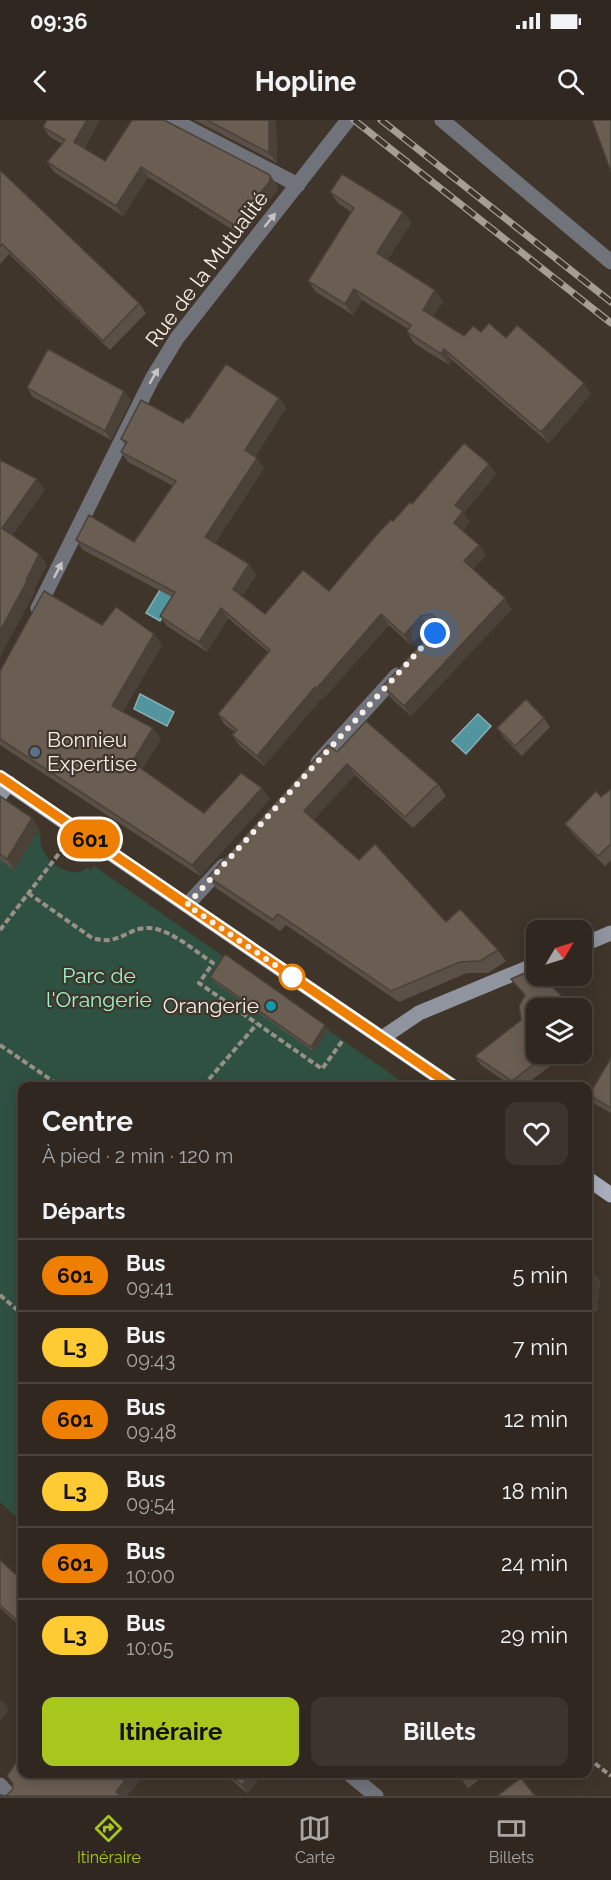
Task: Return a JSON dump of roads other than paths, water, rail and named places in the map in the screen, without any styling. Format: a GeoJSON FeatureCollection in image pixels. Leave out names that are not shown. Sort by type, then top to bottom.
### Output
{"type":"FeatureCollection","features":[{"type":"Feature","properties":{"kind":"main road"},"geometry":{"type":"LineString","coordinates":[[3,785],[77,830],[446,1082]]}},
{"type":"Feature","properties":{"kind":"main road"},"geometry":{"type":"LineString","coordinates":[[592,1182],[611,1194]]}},
{"type":"Feature","properties":{"kind":"street"},"geometry":{"type":"LineString","coordinates":[[173,120],[298,185]]}},
{"type":"Feature","properties":{"kind":"street","name":"Rue de la Mutualité"},"geometry":{"type":"LineString","coordinates":[[29,625],[152,379],[177,338],[348,120]]}},
{"type":"Feature","properties":{"kind":"street"},"geometry":{"type":"LineString","coordinates":[[442,120],[611,262]]}},
{"type":"Feature","properties":{"kind":"street"},"geometry":{"type":"LineString","coordinates":[[307,774],[403,668]]}},
{"type":"Feature","properties":{"kind":"street"},"geometry":{"type":"LineString","coordinates":[[187,905],[235,853]]}},
{"type":"Feature","properties":{"kind":"street"},"geometry":{"type":"LineString","coordinates":[[592,941],[611,933]]}},
{"type":"Feature","properties":{"kind":"street"},"geometry":{"type":"LineString","coordinates":[[382,1038],[418,1013],[526,969]]}},
{"type":"Feature","properties":{"kind":"street"},"geometry":{"type":"LineString","coordinates":[[354,1778],[376,1796]]}},
{"type":"Feature","properties":{"kind":"water"},"geometry":{"type":"Polygon","coordinates":[[[166,580],[180,589],[160,621],[146,613],[166,580]]]}},
{"type":"Feature","properties":{"kind":"water"},"geometry":{"type":"Polygon","coordinates":[[[140,694],[174,712],[167,726],[134,709],[140,694]]]}},
{"type":"Feature","properties":{"kind":"water"},"geometry":{"type":"Polygon","coordinates":[[[478,714],[491,726],[466,754],[452,741],[478,714]]]}},
{"type":"Feature","properties":{"kind":"railway"},"geometry":{"type":"LineString","coordinates":[[354,120],[611,323]]}},
{"type":"Feature","properties":{"kind":"railway"},"geometry":{"type":"LineString","coordinates":[[381,120],[611,302]]}},
{"type":"Feature","properties":{"kind":"place","name":"Bonnieu Expertise"},"geometry":{"type":"Point","coordinates":[35,752]}},
{"type":"Feature","properties":{"kind":"place","name":"Orangerie"},"geometry":{"type":"Point","coordinates":[271,1006]}},
{"type":"Feature","properties":{"kind":"park label","name":"Parc de l'Orangerie"},"geometry":{"type":"Point","coordinates":[99,988]}}]}
